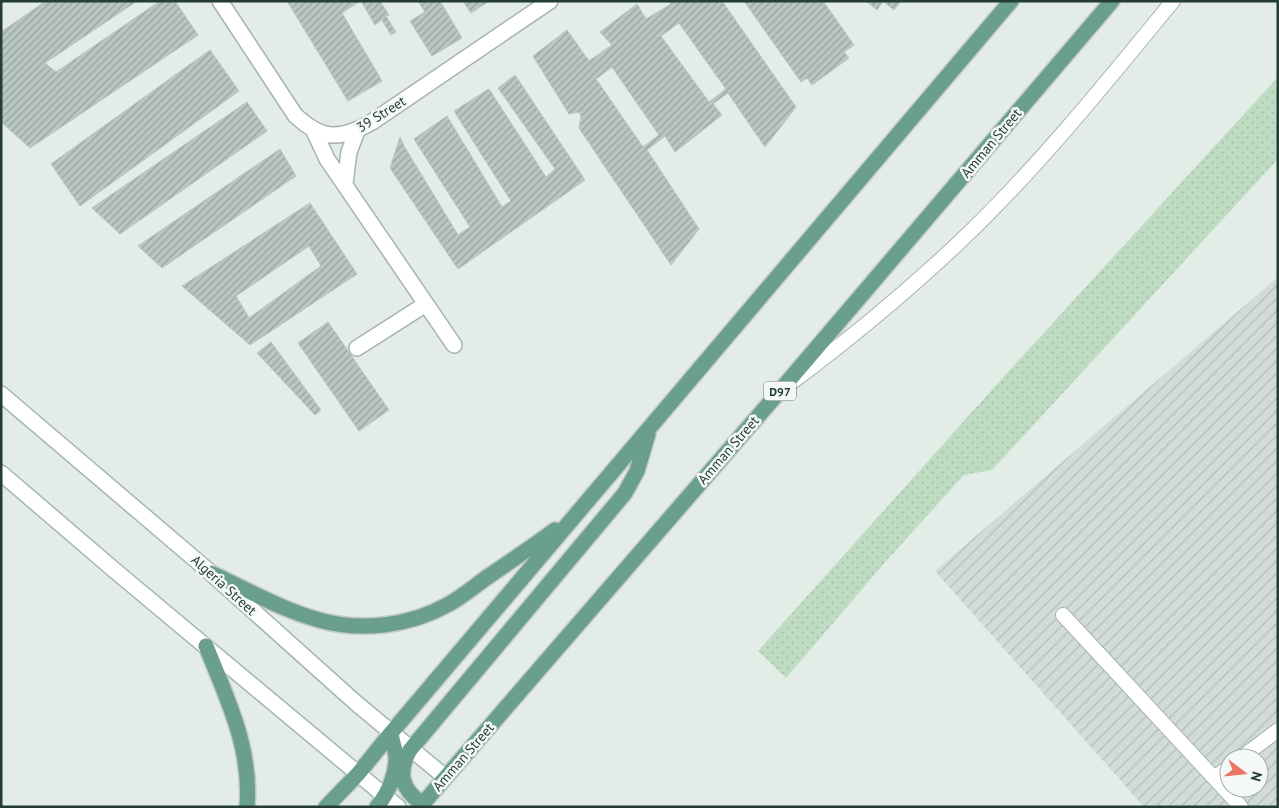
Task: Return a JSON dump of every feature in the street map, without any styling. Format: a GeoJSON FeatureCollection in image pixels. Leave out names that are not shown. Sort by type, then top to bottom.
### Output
{"type":"FeatureCollection","features":[{"type":"Feature","properties":{"kind":"main road","name":"39 Street"},"geometry":{"type":"LineString","coordinates":[[220,1],[295,115],[313,129],[334,135],[344,135],[357,131],[550,1]]}},
{"type":"Feature","properties":{"kind":"main road"},"geometry":{"type":"LineString","coordinates":[[326,807],[358,774],[1011,1]]}},
{"type":"Feature","properties":{"kind":"main road","name":"Amman Street"},"geometry":{"type":"LineString","coordinates":[[421,805],[779,392],[1112,1]]}},
{"type":"Feature","properties":{"kind":"main road"},"geometry":{"type":"LineString","coordinates":[[313,129],[327,159],[454,345]]}},
{"type":"Feature","properties":{"kind":"main road"},"geometry":{"type":"LineString","coordinates":[[345,183],[349,152],[357,131]]}},
{"type":"Feature","properties":{"kind":"main road"},"geometry":{"type":"LineString","coordinates":[[357,348],[426,304]]}},
{"type":"Feature","properties":{"kind":"main road","name":"Algeria Street"},"geometry":{"type":"LineString","coordinates":[[1,394],[211,573],[410,750],[445,777]]}},
{"type":"Feature","properties":{"kind":"main road"},"geometry":{"type":"LineString","coordinates":[[421,805],[408,792],[402,775],[403,766],[410,750],[624,493],[637,471],[650,428]]}},
{"type":"Feature","properties":{"kind":"main road"},"geometry":{"type":"LineString","coordinates":[[1,472],[113,569],[358,774],[381,802],[398,807]]}},
{"type":"Feature","properties":{"kind":"main road"},"geometry":{"type":"LineString","coordinates":[[211,573],[290,610],[318,620],[341,625],[380,625],[404,621],[427,614],[449,604],[573,518]]}},
{"type":"Feature","properties":{"kind":"main road"},"geometry":{"type":"LineString","coordinates":[[206,646],[243,742],[248,786],[247,807]]}},
{"type":"Feature","properties":{"kind":"main road"},"geometry":{"type":"LineString","coordinates":[[381,802],[393,778],[396,758],[391,733]]}},
{"type":"Feature","properties":{"kind":"lane"},"geometry":{"type":"LineString","coordinates":[[779,392],[871,321],[971,231],[1075,120],[1173,1]]}},
{"type":"Feature","properties":{"kind":"lane"},"geometry":{"type":"LineString","coordinates":[[1064,615],[1240,807]]}},
{"type":"Feature","properties":{"kind":"lane"},"geometry":{"type":"LineString","coordinates":[[1254,748],[1278,730]]}},
{"type":"Feature","properties":{"kind":"lane"},"geometry":{"type":"LineString","coordinates":[[1214,778],[1219,774]]}},
{"type":"Feature","properties":{"kind":"shaded area"},"geometry":{"type":"Polygon","coordinates":[[[1278,277],[1278,807],[1144,807],[935,571],[1278,277]]]}},
{"type":"Feature","properties":{"kind":"green space"},"geometry":{"type":"Polygon","coordinates":[[[1278,77],[1278,159],[992,470],[964,475],[887,560],[786,678],[758,651],[1007,373],[1278,77]]]}},
{"type":"Feature","properties":{"kind":"building"},"geometry":{"type":"Polygon","coordinates":[[[46,1],[137,1],[45,63],[56,72],[160,1],[175,1],[198,35],[30,148],[1,122],[1,32],[46,1]]]}},
{"type":"Feature","properties":{"kind":"building"},"geometry":{"type":"Polygon","coordinates":[[[287,1],[360,1],[342,13],[382,81],[348,101],[287,1]]]}},
{"type":"Feature","properties":{"kind":"building"},"geometry":{"type":"Polygon","coordinates":[[[361,1],[380,1],[389,15],[386,16],[396,32],[391,35],[382,20],[375,25],[361,1]]]}},
{"type":"Feature","properties":{"kind":"building"},"geometry":{"type":"Polygon","coordinates":[[[418,1],[440,1],[462,38],[432,56],[410,21],[425,12],[418,1]]]}},
{"type":"Feature","properties":{"kind":"building"},"geometry":{"type":"Polygon","coordinates":[[[463,1],[489,1],[471,13],[463,1]]]}},
{"type":"Feature","properties":{"kind":"building"},"geometry":{"type":"Polygon","coordinates":[[[670,1],[722,1],[796,107],[765,147],[728,93],[713,104],[722,115],[675,152],[665,136],[647,150],[699,229],[671,265],[579,128],[581,116],[579,112],[569,114],[533,56],[567,30],[589,61],[612,45],[600,32],[637,4],[646,19],[671,4],[670,1]],[[679,23],[661,36],[709,102],[726,89],[679,23]],[[612,67],[596,79],[643,147],[659,135],[612,67]]]}},
{"type":"Feature","properties":{"kind":"building"},"geometry":{"type":"Polygon","coordinates":[[[744,1],[823,1],[854,45],[844,52],[849,58],[812,85],[807,78],[801,82],[744,1]]]}},
{"type":"Feature","properties":{"kind":"building"},"geometry":{"type":"Polygon","coordinates":[[[866,1],[883,1],[877,10],[866,1]]]}},
{"type":"Feature","properties":{"kind":"building"},"geometry":{"type":"Polygon","coordinates":[[[883,1],[901,1],[894,10],[883,1]]]}},
{"type":"Feature","properties":{"kind":"building"},"geometry":{"type":"Polygon","coordinates":[[[210,50],[239,91],[80,206],[51,164],[210,50]]]}},
{"type":"Feature","properties":{"kind":"building"},"geometry":{"type":"Polygon","coordinates":[[[515,75],[585,180],[458,269],[390,168],[400,137],[458,235],[470,227],[414,139],[447,116],[502,207],[511,201],[454,111],[489,89],[546,177],[555,169],[498,88],[515,75]]]}},
{"type":"Feature","properties":{"kind":"building"},"geometry":{"type":"Polygon","coordinates":[[[247,102],[267,131],[120,234],[92,208],[247,102]]]}},
{"type":"Feature","properties":{"kind":"building"},"geometry":{"type":"Polygon","coordinates":[[[280,149],[296,176],[162,268],[138,246],[280,149]]]}},
{"type":"Feature","properties":{"kind":"building"},"geometry":{"type":"Polygon","coordinates":[[[310,203],[357,274],[250,345],[182,286],[310,203]],[[309,246],[236,296],[249,318],[321,266],[309,246]]]}},
{"type":"Feature","properties":{"kind":"building"},"geometry":{"type":"Polygon","coordinates":[[[328,322],[389,410],[359,431],[298,343],[328,322]]]}},
{"type":"Feature","properties":{"kind":"building"},"geometry":{"type":"Polygon","coordinates":[[[271,342],[321,410],[315,415],[257,353],[271,342]]]}}]}
